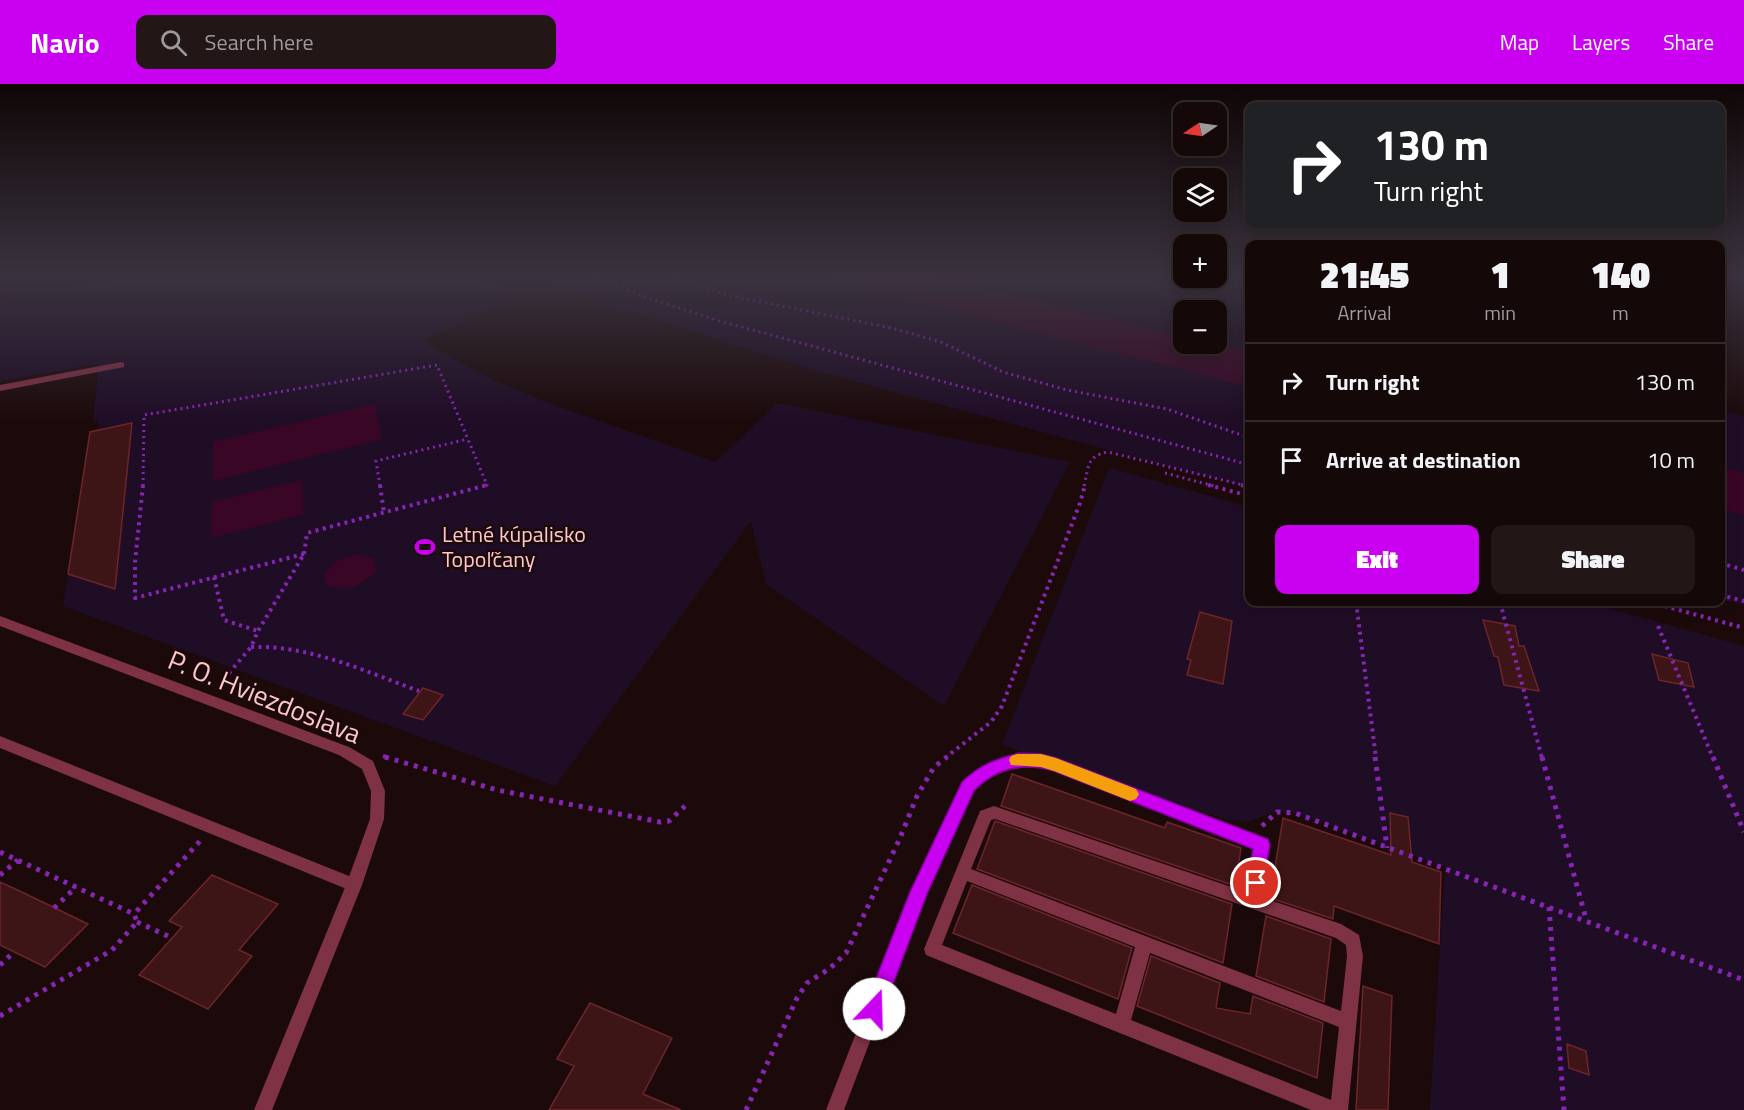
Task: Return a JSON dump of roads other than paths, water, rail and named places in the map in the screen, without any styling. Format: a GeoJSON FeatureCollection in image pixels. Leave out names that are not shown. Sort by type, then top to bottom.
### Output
{"type":"FeatureCollection","features":[{"type":"Feature","properties":{"kind":"street"},"geometry":{"type":"LineString","coordinates":[[0,388],[121,365]]}},
{"type":"Feature","properties":{"kind":"street","name":"P. O. Hviezdoslava"},"geometry":{"type":"LineString","coordinates":[[0,621],[344,751],[368,765],[378,791],[377,819],[354,885],[263,1110]]}},
{"type":"Feature","properties":{"kind":"street"},"geometry":{"type":"LineString","coordinates":[[0,742],[354,885]]}},
{"type":"Feature","properties":{"kind":"street"},"geometry":{"type":"LineString","coordinates":[[835,1110],[919,892],[968,787],[980,775],[995,766],[1019,760],[1041,760],[1262,845],[1252,902]]}},
{"type":"Feature","properties":{"kind":"street"},"geometry":{"type":"LineString","coordinates":[[1333,1110],[932,949],[985,816],[994,812],[1341,932],[1353,941],[1355,956],[1339,1110]]}},
{"type":"Feature","properties":{"kind":"street"},"geometry":{"type":"LineString","coordinates":[[963,873],[1348,1022]]}},
{"type":"Feature","properties":{"kind":"street"},"geometry":{"type":"LineString","coordinates":[[1120,1024],[1144,944]]}},
{"type":"Feature","properties":{"kind":"place","name":"Letné kúpalisko Topoľčany"},"geometry":{"type":"Point","coordinates":[425,547]}}]}
